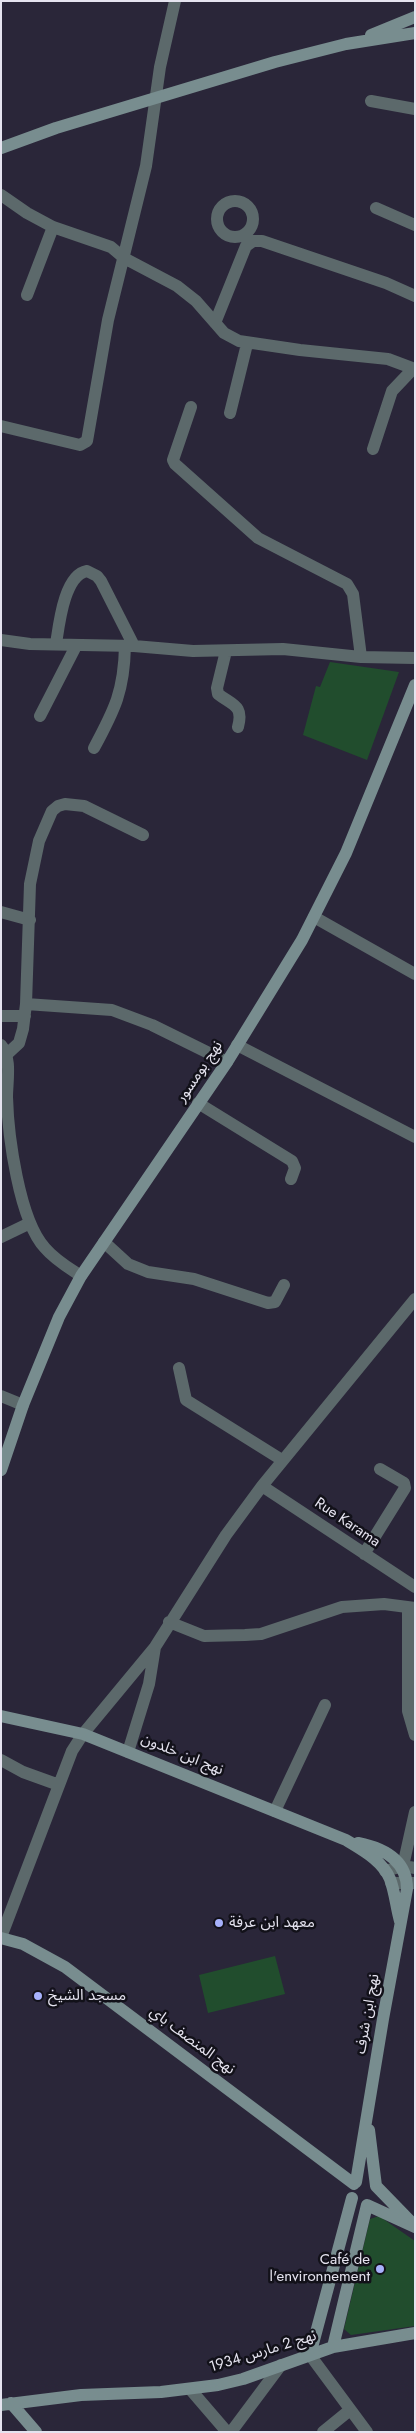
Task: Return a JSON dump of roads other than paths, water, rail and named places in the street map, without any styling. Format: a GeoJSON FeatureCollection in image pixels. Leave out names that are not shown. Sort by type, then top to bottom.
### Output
{"type":"FeatureCollection","features":[{"type":"Feature","properties":{"kind":"main road"},"geometry":{"type":"LineString","coordinates":[[1,148],[56,128],[155,97],[346,44],[415,17]]}},
{"type":"Feature","properties":{"kind":"main road"},"geometry":{"type":"LineString","coordinates":[[346,44],[415,33]]}},
{"type":"Feature","properties":{"kind":"main road","name":"نهج بومسور"},"geometry":{"type":"LineString","coordinates":[[1,1470],[24,1405],[59,1317],[81,1276],[227,1062],[285,970],[346,853],[415,685]]}},
{"type":"Feature","properties":{"kind":"main road","name":"نهج ابن خلدون"},"geometry":{"type":"LineString","coordinates":[[1,1716],[83,1734],[346,1840],[364,1844],[381,1851],[409,1867]]}},
{"type":"Feature","properties":{"kind":"main road","name":"نهج ابن خلدون"},"geometry":{"type":"LineString","coordinates":[[346,1840],[376,1860],[385,1871],[391,1883]]}},
{"type":"Feature","properties":{"kind":"main road"},"geometry":{"type":"LineString","coordinates":[[409,1867],[411,1883]]}},
{"type":"Feature","properties":{"kind":"main road","name":"نهج ابن شرف"},"geometry":{"type":"LineString","coordinates":[[391,1883],[400,1921]]}},
{"type":"Feature","properties":{"kind":"main road","name":"نهج ابن شرف"},"geometry":{"type":"LineString","coordinates":[[355,2183],[400,1921],[411,1883]]}},
{"type":"Feature","properties":{"kind":"main road","name":"نهج المنصف باي"},"geometry":{"type":"LineString","coordinates":[[1,1938],[23,1944],[65,1967],[355,2183]]}},
{"type":"Feature","properties":{"kind":"main road","name":"نهج ابن شرف"},"geometry":{"type":"LineString","coordinates":[[367,2113],[376,2186]]}},
{"type":"Feature","properties":{"kind":"main road"},"geometry":{"type":"LineString","coordinates":[[310,2355],[352,2198],[351,2190],[355,2183],[367,2179],[415,2227]]}},
{"type":"Feature","properties":{"kind":"main road"},"geometry":{"type":"LineString","coordinates":[[366,2204],[376,2199],[376,2186]]}},
{"type":"Feature","properties":{"kind":"main road"},"geometry":{"type":"LineString","coordinates":[[352,2198],[358,2204],[366,2204],[415,2227]]}},
{"type":"Feature","properties":{"kind":"main road"},"geometry":{"type":"LineString","coordinates":[[333,2347],[366,2204]]}},
{"type":"Feature","properties":{"kind":"main road","name":"نهج 2 مارس 1934"},"geometry":{"type":"LineString","coordinates":[[6,2404],[81,2394],[190,2389],[243,2378],[333,2347],[415,2333]]}},
{"type":"Feature","properties":{"kind":"main road"},"geometry":{"type":"LineString","coordinates":[[6,2404],[36,2432]]}},
{"type":"Feature","properties":{"kind":"street"},"geometry":{"type":"LineString","coordinates":[[1,426],[80,445],[87,441],[108,320],[146,166],[155,97],[175,1]]}},
{"type":"Feature","properties":{"kind":"street"},"geometry":{"type":"LineString","coordinates":[[371,102],[415,109]]}},
{"type":"Feature","properties":{"kind":"street"},"geometry":{"type":"LineString","coordinates":[[1,195],[27,213],[53,227],[110,246],[124,258],[177,286],[196,301],[224,333],[247,344],[388,359],[414,369],[392,391],[373,449]]}},
{"type":"Feature","properties":{"kind":"street"},"geometry":{"type":"LineString","coordinates":[[376,208],[415,224]]}},
{"type":"Feature","properties":{"kind":"street"},"geometry":{"type":"LineString","coordinates":[[27,295],[53,227]]}},
{"type":"Feature","properties":{"kind":"street"},"geometry":{"type":"LineString","coordinates":[[215,323],[250,237],[386,283],[415,296]]}},
{"type":"Feature","properties":{"kind":"street"},"geometry":{"type":"LineString","coordinates":[[230,413],[247,344]]}},
{"type":"Feature","properties":{"kind":"street"},"geometry":{"type":"LineString","coordinates":[[191,407],[173,460],[178,470],[265,543],[347,584],[353,594],[361,658]]}},
{"type":"Feature","properties":{"kind":"street"},"geometry":{"type":"LineString","coordinates":[[56,644],[64,602],[71,585],[80,573],[87,571],[97,576],[101,581],[129,646],[122,688],[113,713],[94,748]]}},
{"type":"Feature","properties":{"kind":"street"},"geometry":{"type":"LineString","coordinates":[[1,640],[30,644],[129,646],[226,651],[283,649],[361,658],[415,658]]}},
{"type":"Feature","properties":{"kind":"street"},"geometry":{"type":"LineString","coordinates":[[40,716],[76,646]]}},
{"type":"Feature","properties":{"kind":"street"},"geometry":{"type":"LineString","coordinates":[[226,651],[217,688],[218,694],[237,707],[241,717],[238,727]]}},
{"type":"Feature","properties":{"kind":"street"},"geometry":{"type":"LineString","coordinates":[[81,1276],[55,1259],[44,1248],[30,1223],[13,1154],[4,1103],[4,1050],[19,1043],[25,1010],[30,884],[35,858],[46,821],[58,806],[84,806],[143,835]]}},
{"type":"Feature","properties":{"kind":"street"},"geometry":{"type":"LineString","coordinates":[[1,912],[30,920]]}},
{"type":"Feature","properties":{"kind":"street"},"geometry":{"type":"LineString","coordinates":[[314,917],[415,974]]}},
{"type":"Feature","properties":{"kind":"street"},"geometry":{"type":"LineString","coordinates":[[1,1016],[25,1010],[112,1010],[152,1025],[227,1062]]}},
{"type":"Feature","properties":{"kind":"street"},"geometry":{"type":"LineString","coordinates":[[237,1045],[415,1137]]}},
{"type":"Feature","properties":{"kind":"street"},"geometry":{"type":"LineString","coordinates":[[198,1103],[292,1161],[295,1168],[291,1179]]}},
{"type":"Feature","properties":{"kind":"street"},"geometry":{"type":"LineString","coordinates":[[1,1238],[30,1223]]}},
{"type":"Feature","properties":{"kind":"street"},"geometry":{"type":"LineString","coordinates":[[104,1242],[128,1264],[148,1272],[194,1279],[268,1303],[275,1302],[284,1286]]}},
{"type":"Feature","properties":{"kind":"street"},"geometry":{"type":"LineString","coordinates":[[1,1938],[72,1751],[83,1734],[155,1647],[169,1622],[226,1535],[282,1460],[413,1305]]}},
{"type":"Feature","properties":{"kind":"street"},"geometry":{"type":"LineString","coordinates":[[179,1368],[186,1400],[282,1460]]}},
{"type":"Feature","properties":{"kind":"street"},"geometry":{"type":"LineString","coordinates":[[1,1396],[24,1405]]}},
{"type":"Feature","properties":{"kind":"street"},"geometry":{"type":"LineString","coordinates":[[364,1554],[405,1488],[404,1483],[380,1469]]}},
{"type":"Feature","properties":{"kind":"street","name":"Rue Karama"},"geometry":{"type":"LineString","coordinates":[[262,1486],[415,1587]]}},
{"type":"Feature","properties":{"kind":"street"},"geometry":{"type":"LineString","coordinates":[[169,1622],[204,1636],[245,1635],[261,1634],[342,1607],[384,1604],[411,1608],[411,1711],[415,1735]]}},
{"type":"Feature","properties":{"kind":"street"},"geometry":{"type":"LineString","coordinates":[[128,1752],[150,1684],[155,1647]]}},
{"type":"Feature","properties":{"kind":"street"},"geometry":{"type":"LineString","coordinates":[[275,1811],[325,1704]]}},
{"type":"Feature","properties":{"kind":"street"},"geometry":{"type":"LineString","coordinates":[[1,1760],[13,1764],[22,1772],[59,1785]]}},
{"type":"Feature","properties":{"kind":"street"},"geometry":{"type":"LineString","coordinates":[[385,1871],[409,1867],[415,1812]]}},
{"type":"Feature","properties":{"kind":"street"},"geometry":{"type":"LineString","coordinates":[[391,1883],[411,1883]]}},
{"type":"Feature","properties":{"kind":"street"},"geometry":{"type":"LineString","coordinates":[[310,2355],[366,2432]]}},
{"type":"Feature","properties":{"kind":"street"},"geometry":{"type":"LineString","coordinates":[[190,2389],[229,2432],[281,2365]]}},
{"type":"Feature","properties":{"kind":"street"},"geometry":{"type":"LineString","coordinates":[[323,2432],[350,2410]]}},
{"type":"Feature","properties":{"kind":"place","name":"معهد ابن عرفة"},"geometry":{"type":"Point","coordinates":[219,1923]}},
{"type":"Feature","properties":{"kind":"place","name":"مسجد الشيخ"},"geometry":{"type":"Point","coordinates":[38,1996]}},
{"type":"Feature","properties":{"kind":"place","name":"Café de l'environnement"},"geometry":{"type":"Point","coordinates":[380,2269]}}]}
